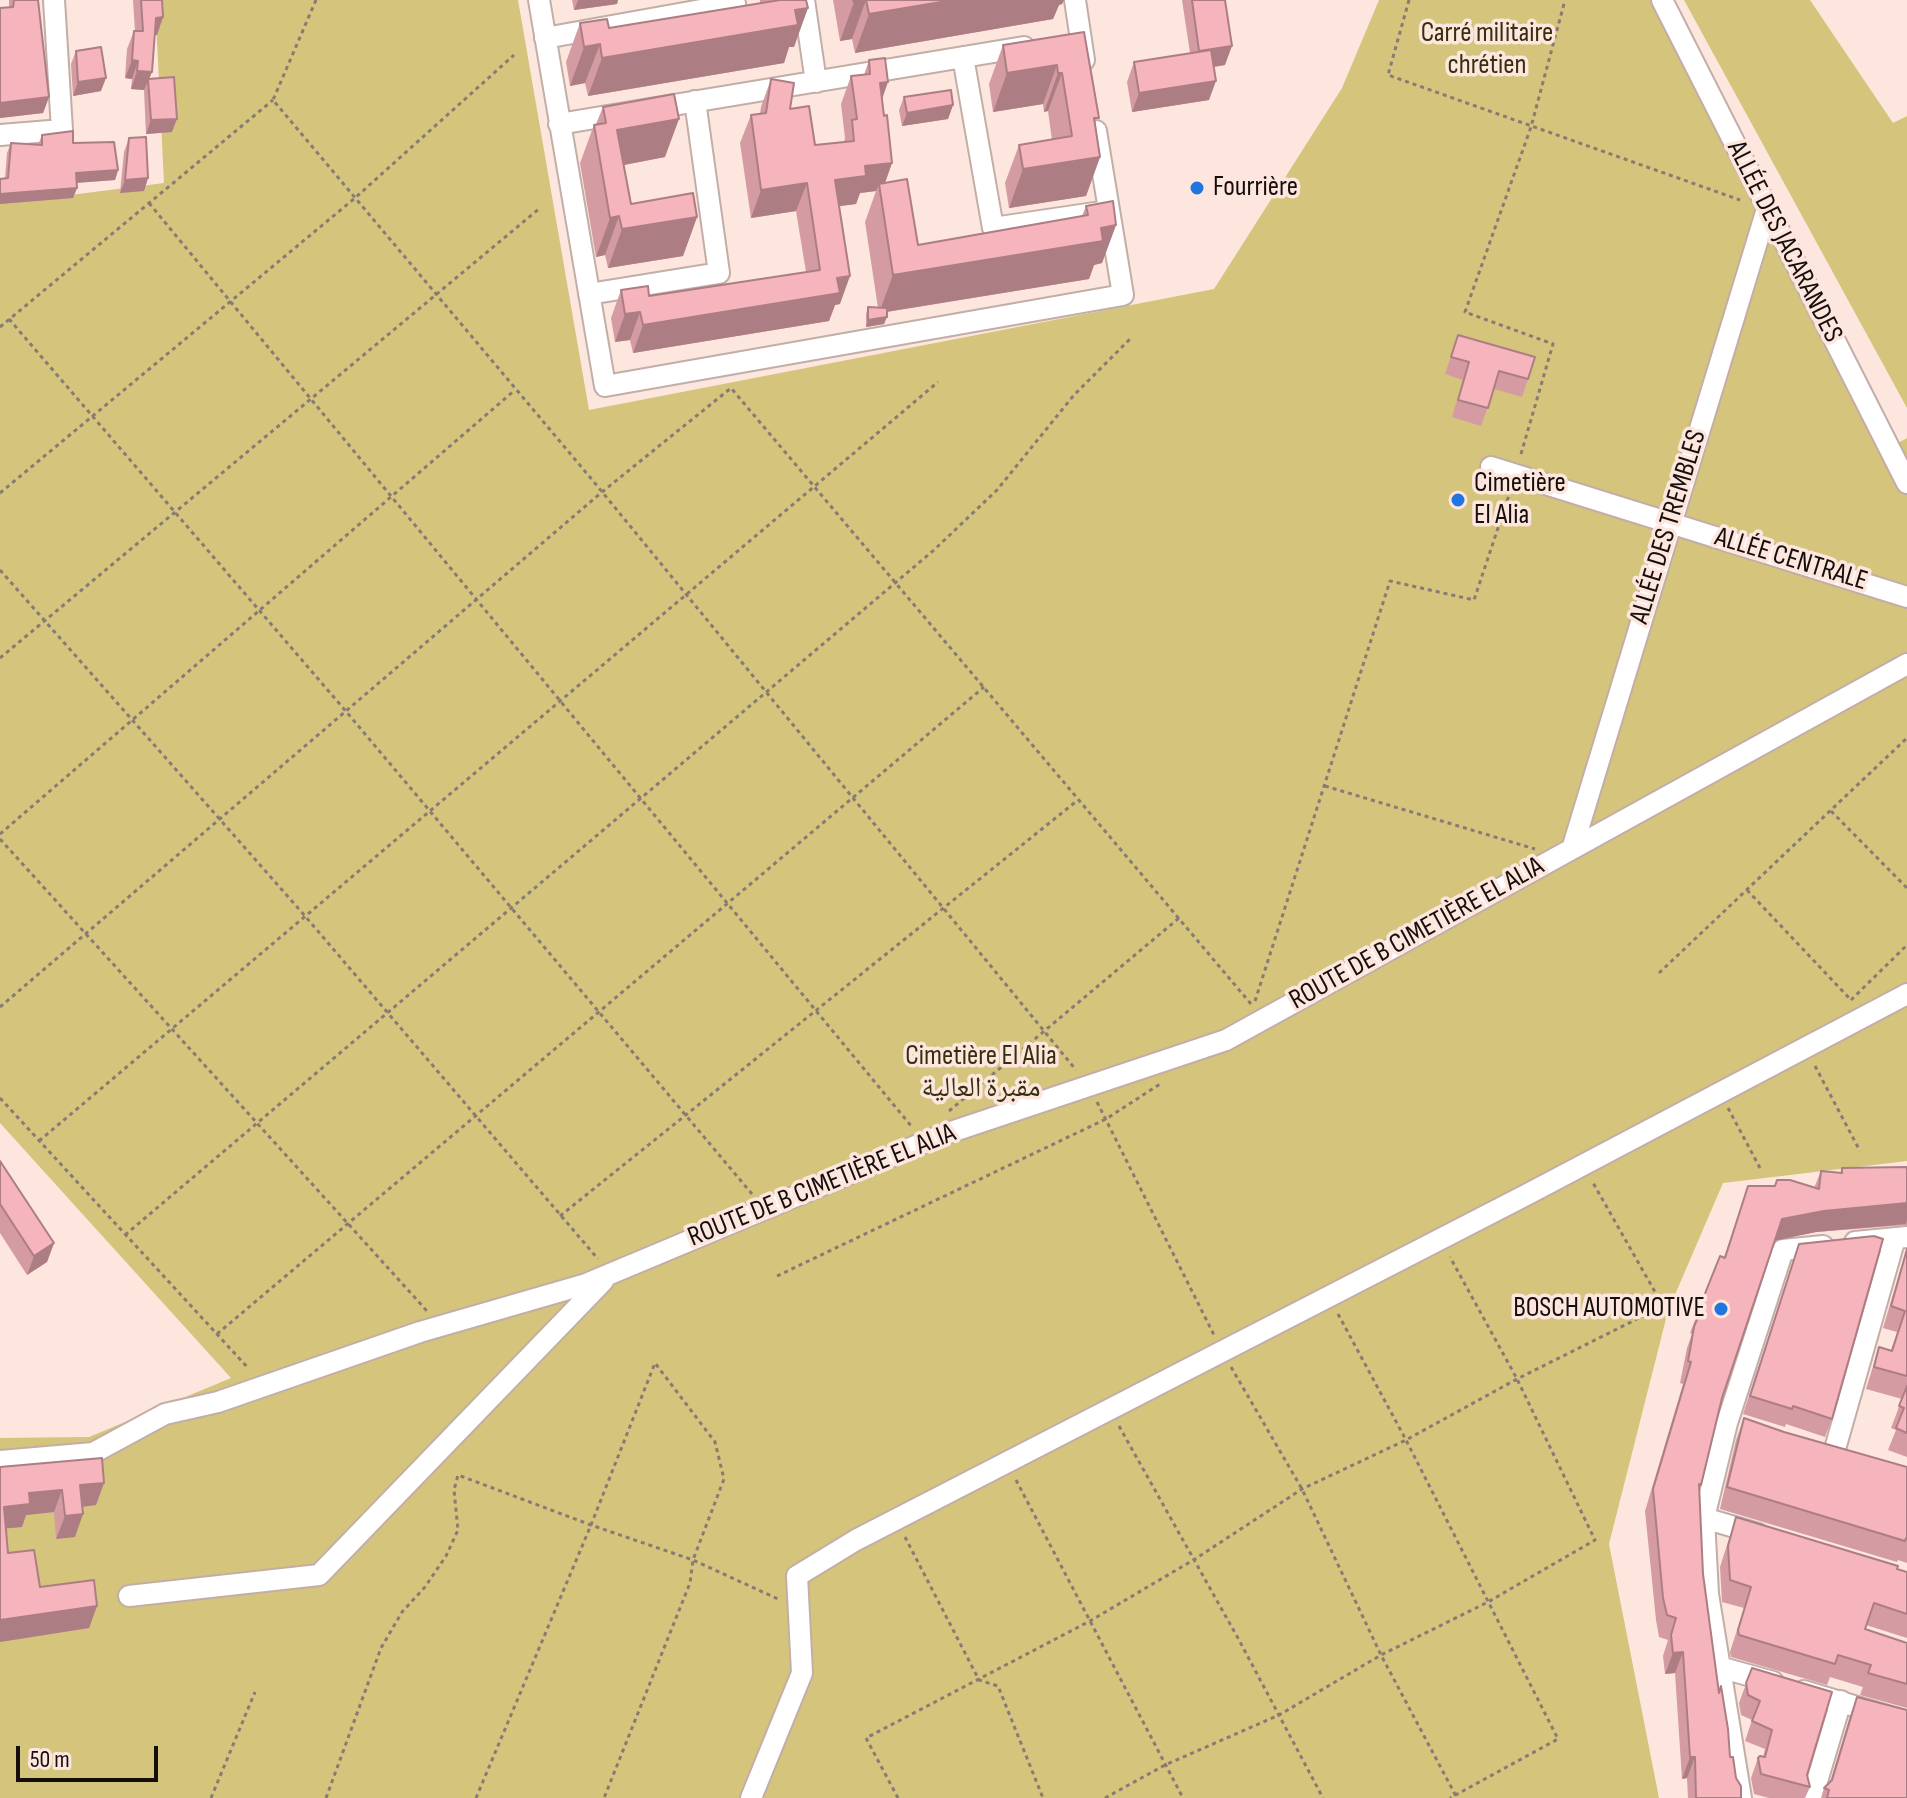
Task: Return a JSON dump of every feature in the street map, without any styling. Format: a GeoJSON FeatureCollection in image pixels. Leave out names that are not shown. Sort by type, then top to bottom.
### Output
{"type":"FeatureCollection","features":[{"type":"Feature","properties":{"kind":"street"},"geometry":{"type":"LineString","coordinates":[[0,135],[62,130],[54,0]]}},
{"type":"Feature","properties":{"kind":"street"},"geometry":{"type":"LineString","coordinates":[[539,0],[605,386],[1123,295],[1093,117]]}},
{"type":"Feature","properties":{"kind":"street"},"geometry":{"type":"LineString","coordinates":[[545,38],[735,4],[734,0]]}},
{"type":"Feature","properties":{"kind":"street"},"geometry":{"type":"LineString","coordinates":[[804,0],[816,82]]}},
{"type":"Feature","properties":{"kind":"street"},"geometry":{"type":"LineString","coordinates":[[1075,0],[1074,39],[1088,85]]}},
{"type":"Feature","properties":{"kind":"street","name":"ALLÉE DES JACARANDES"},"geometry":{"type":"LineString","coordinates":[[1662,0],[1907,483]]}},
{"type":"Feature","properties":{"kind":"street"},"geometry":{"type":"LineString","coordinates":[[559,124],[1037,45]]}},
{"type":"Feature","properties":{"kind":"street"},"geometry":{"type":"LineString","coordinates":[[963,57],[993,228],[1108,211]]}},
{"type":"Feature","properties":{"kind":"street"},"geometry":{"type":"LineString","coordinates":[[589,294],[719,273],[695,101]]}},
{"type":"Feature","properties":{"kind":"street","name":"ALLÉE DES TREMBLES"},"geometry":{"type":"LineString","coordinates":[[1565,851],[1767,209]]}},
{"type":"Feature","properties":{"kind":"street","name":"ALLÉE CENTRALE"},"geometry":{"type":"LineString","coordinates":[[1491,467],[1907,597]]}},
{"type":"Feature","properties":{"kind":"street","name":"ROUTE DE B CIMETIÈRE EL ALIA"},"geometry":{"type":"LineString","coordinates":[[0,1461],[93,1453],[165,1414],[218,1402],[440,1326],[586,1284],[925,1142],[1226,1040],[1907,664]]}},
{"type":"Feature","properties":{"kind":"street"},"geometry":{"type":"LineString","coordinates":[[751,1798],[802,1673],[797,1576],[896,1520],[1907,994]]}},
{"type":"Feature","properties":{"kind":"street"},"geometry":{"type":"LineString","coordinates":[[1741,1798],[1708,1594],[1704,1518],[1735,1425],[1783,1250],[1901,1237],[1833,1456]]}},
{"type":"Feature","properties":{"kind":"street"},"geometry":{"type":"LineString","coordinates":[[129,1596],[319,1575],[610,1274]]}},
{"type":"Feature","properties":{"kind":"street"},"geometry":{"type":"LineString","coordinates":[[1704,1518],[1776,1540]]}},
{"type":"Feature","properties":{"kind":"street"},"geometry":{"type":"LineString","coordinates":[[1719,1667],[1907,1722]]}},
{"type":"Feature","properties":{"kind":"street"},"geometry":{"type":"LineString","coordinates":[[1812,1798],[1841,1701]]}},
{"type":"Feature","properties":{"kind":"path"},"geometry":{"type":"LineString","coordinates":[[0,327],[273,100],[316,0]]}},
{"type":"Feature","properties":{"kind":"path"},"geometry":{"type":"LineString","coordinates":[[1409,0],[1388,75],[1767,209]]}},
{"type":"Feature","properties":{"kind":"path"},"geometry":{"type":"LineString","coordinates":[[0,1007],[602,492],[731,388],[1253,1007],[1390,581],[1474,600],[1516,474],[1553,344],[1465,312],[1531,127],[1565,0]]}},
{"type":"Feature","properties":{"kind":"path"},"geometry":{"type":"LineString","coordinates":[[0,493],[355,198],[514,55]]}},
{"type":"Feature","properties":{"kind":"path"},"geometry":{"type":"LineString","coordinates":[[273,100],[602,492],[1089,1086],[1222,1352],[1302,1489],[1381,1655],[1456,1796]]}},
{"type":"Feature","properties":{"kind":"path"},"geometry":{"type":"LineString","coordinates":[[149,203],[925,1142]]}},
{"type":"Feature","properties":{"kind":"path"},"geometry":{"type":"LineString","coordinates":[[0,658],[540,208]]}},
{"type":"Feature","properties":{"kind":"path"},"geometry":{"type":"LineString","coordinates":[[9,319],[346,711],[765,1209]]}},
{"type":"Feature","properties":{"kind":"path"},"geometry":{"type":"LineString","coordinates":[[125,1235],[934,550],[997,490],[1074,395],[1130,339]]}},
{"type":"Feature","properties":{"kind":"path"},"geometry":{"type":"LineString","coordinates":[[39,1141],[938,382]]}},
{"type":"Feature","properties":{"kind":"path"},"geometry":{"type":"LineString","coordinates":[[440,1326],[85,935],[0,836],[516,389]]}},
{"type":"Feature","properties":{"kind":"path"},"geometry":{"type":"LineString","coordinates":[[0,570],[305,916],[610,1274]]}},
{"type":"Feature","properties":{"kind":"path"},"geometry":{"type":"LineString","coordinates":[[217,1334],[984,687]]}},
{"type":"Feature","properties":{"kind":"path"},"geometry":{"type":"LineString","coordinates":[[1659,973],[1907,738]]}},
{"type":"Feature","properties":{"kind":"path"},"geometry":{"type":"LineString","coordinates":[[1325,786],[1565,851]]}},
{"type":"Feature","properties":{"kind":"path"},"geometry":{"type":"LineString","coordinates":[[560,1216],[1078,799]]}},
{"type":"Feature","properties":{"kind":"path"},"geometry":{"type":"LineString","coordinates":[[1831,811],[1907,888]]}},
{"type":"Feature","properties":{"kind":"path"},"geometry":{"type":"LineString","coordinates":[[1747,890],[1851,1000]]}},
{"type":"Feature","properties":{"kind":"path"},"geometry":{"type":"LineString","coordinates":[[942,1117],[1179,918]]}},
{"type":"Feature","properties":{"kind":"path"},"geometry":{"type":"LineString","coordinates":[[1842,1009],[1907,945]]}},
{"type":"Feature","properties":{"kind":"path"},"geometry":{"type":"LineString","coordinates":[[1804,1047],[1860,1151]]}},
{"type":"Feature","properties":{"kind":"path"},"geometry":{"type":"LineString","coordinates":[[777,1276],[1106,1119],[1170,1078]]}},
{"type":"Feature","properties":{"kind":"path"},"geometry":{"type":"LineString","coordinates":[[1719,1092],[1760,1168]]}},
{"type":"Feature","properties":{"kind":"path"},"geometry":{"type":"LineString","coordinates":[[0,1098],[265,1386]]}},
{"type":"Feature","properties":{"kind":"path"},"geometry":{"type":"LineString","coordinates":[[898,1798],[866,1738],[1090,1621],[1195,1559],[1302,1489],[1406,1440],[1517,1379],[1663,1306],[1583,1165]]}},
{"type":"Feature","properties":{"kind":"path"},"geometry":{"type":"LineString","coordinates":[[1105,1798],[1165,1765],[1279,1715],[1381,1655],[1488,1602],[1595,1540],[1517,1379],[1440,1239]]}},
{"type":"Feature","properties":{"kind":"path"},"geometry":{"type":"LineString","coordinates":[[1329,1296],[1558,1739],[1450,1798]]}},
{"type":"Feature","properties":{"kind":"path"},"geometry":{"type":"LineString","coordinates":[[476,1798],[591,1525],[655,1363],[715,1442],[724,1479],[693,1560],[690,1583],[604,1798]]}},
{"type":"Feature","properties":{"kind":"path"},"geometry":{"type":"LineString","coordinates":[[1110,1409],[1195,1559],[1323,1798]]}},
{"type":"Feature","properties":{"kind":"path"},"geometry":{"type":"LineString","coordinates":[[1007,1462],[1183,1798]]}},
{"type":"Feature","properties":{"kind":"path"},"geometry":{"type":"LineString","coordinates":[[326,1798],[381,1648],[402,1612],[425,1587],[446,1556],[458,1530],[454,1490],[458,1475],[693,1560],[799,1609]]}},
{"type":"Feature","properties":{"kind":"path"},"geometry":{"type":"LineString","coordinates":[[896,1520],[979,1680],[998,1686],[1043,1798]]}},
{"type":"Feature","properties":{"kind":"path"},"geometry":{"type":"LineString","coordinates":[[211,1798],[255,1692]]}},
{"type":"Feature","properties":{"kind":"green space","name":"Cimetière El Alia مقبرة العالية"},"geometry":{"type":"Polygon","coordinates":[[[155,0],[518,0],[589,410],[1214,289],[1342,88],[1379,0],[1658,0],[1882,452],[1907,438],[1907,1161],[1723,1183],[1668,1311],[1609,1544],[1659,1798],[0,1798],[0,1438],[89,1437],[231,1378],[0,1123],[0,204],[164,183],[155,0]]]}},
{"type":"Feature","properties":{"kind":"green space"},"geometry":{"type":"Polygon","coordinates":[[[1684,0],[1810,0],[1893,123],[1907,116],[1907,408],[1684,0]]]}},
{"type":"Feature","properties":{"kind":"building"},"geometry":{"type":"Polygon","coordinates":[[[14,0],[38,0],[49,97],[0,103],[0,8],[13,7],[14,0]]]}},
{"type":"Feature","properties":{"kind":"building"},"geometry":{"type":"Polygon","coordinates":[[[141,0],[162,0],[163,17],[156,18],[152,72],[137,71],[138,61],[132,60],[134,31],[143,31],[141,0]]]}},
{"type":"Feature","properties":{"kind":"building"},"geometry":{"type":"Polygon","coordinates":[[[780,0],[806,0],[808,8],[795,10],[798,25],[602,58],[600,44],[584,47],[580,23],[607,19],[609,28],[780,0]]]}},
{"type":"Feature","properties":{"kind":"building"},"geometry":{"type":"Polygon","coordinates":[[[866,0],[953,0],[869,14],[866,0]]]}},
{"type":"Feature","properties":{"kind":"building"},"geometry":{"type":"Polygon","coordinates":[[[1192,0],[1225,0],[1232,46],[1199,51],[1192,0]]]}},
{"type":"Feature","properties":{"kind":"building"},"geometry":{"type":"Polygon","coordinates":[[[1084,32],[1099,118],[1094,118],[1100,157],[1023,169],[1019,145],[1072,136],[1062,73],[1058,73],[1057,65],[1007,73],[1003,45],[1084,32]]]}},
{"type":"Feature","properties":{"kind":"building"},"geometry":{"type":"Polygon","coordinates":[[[101,47],[106,78],[78,82],[76,51],[101,47]]]}},
{"type":"Feature","properties":{"kind":"building"},"geometry":{"type":"Polygon","coordinates":[[[1211,50],[1216,81],[1139,93],[1134,62],[1211,50]]]}},
{"type":"Feature","properties":{"kind":"building"},"geometry":{"type":"Polygon","coordinates":[[[885,58],[888,82],[880,83],[892,163],[865,166],[866,176],[835,180],[850,276],[837,278],[840,293],[643,325],[640,312],[625,314],[621,290],[648,286],[649,296],[820,270],[807,183],[761,190],[751,115],[766,113],[771,79],[794,83],[790,109],[809,106],[815,145],[854,141],[852,120],[857,119],[851,76],[870,74],[869,60],[885,58]]]}},
{"type":"Feature","properties":{"kind":"building"},"geometry":{"type":"Polygon","coordinates":[[[174,77],[177,119],[151,120],[148,79],[174,77]]]}},
{"type":"Feature","properties":{"kind":"building"},"geometry":{"type":"Polygon","coordinates":[[[951,90],[953,105],[907,113],[904,97],[951,90]]]}},
{"type":"Feature","properties":{"kind":"building"},"geometry":{"type":"Polygon","coordinates":[[[674,94],[679,119],[617,130],[631,204],[693,193],[697,217],[622,229],[619,216],[610,218],[594,125],[606,123],[603,107],[674,94]]]}},
{"type":"Feature","properties":{"kind":"building"},"geometry":{"type":"Polygon","coordinates":[[[73,131],[73,143],[114,142],[118,170],[76,173],[77,188],[0,194],[0,179],[8,178],[11,143],[42,145],[42,135],[73,131]]]}},
{"type":"Feature","properties":{"kind":"building"},"geometry":{"type":"Polygon","coordinates":[[[146,137],[148,178],[125,180],[129,138],[146,137]]]}},
{"type":"Feature","properties":{"kind":"building"},"geometry":{"type":"Polygon","coordinates":[[[907,179],[918,245],[1088,215],[1086,206],[1113,201],[1116,225],[1101,228],[1103,241],[893,275],[879,184],[907,179]]]}},
{"type":"Feature","properties":{"kind":"building"},"geometry":{"type":"Polygon","coordinates":[[[868,307],[887,308],[887,317],[868,320],[868,307]]]}},
{"type":"Feature","properties":{"kind":"building"},"geometry":{"type":"Polygon","coordinates":[[[1458,335],[1535,357],[1528,379],[1499,371],[1488,408],[1458,400],[1469,362],[1451,357],[1458,335]]]}},
{"type":"Feature","properties":{"kind":"building"},"geometry":{"type":"Polygon","coordinates":[[[0,1161],[54,1243],[34,1256],[0,1204],[0,1161]]]}},
{"type":"Feature","properties":{"kind":"building"},"geometry":{"type":"Polygon","coordinates":[[[1907,1167],[1907,1203],[1824,1211],[1782,1219],[1722,1398],[1699,1484],[1703,1574],[1719,1693],[1721,1686],[1730,1757],[1733,1757],[1736,1778],[1741,1786],[1741,1798],[1696,1798],[1695,1757],[1690,1757],[1683,1652],[1673,1653],[1671,1635],[1676,1618],[1667,1615],[1663,1598],[1653,1489],[1691,1362],[1688,1361],[1698,1311],[1720,1256],[1725,1258],[1748,1186],[1775,1186],[1777,1180],[1790,1180],[1819,1189],[1821,1171],[1842,1173],[1842,1168],[1907,1167]]]}},
{"type":"Feature","properties":{"kind":"building"},"geometry":{"type":"Polygon","coordinates":[[[1874,1236],[1883,1239],[1832,1419],[1750,1396],[1799,1244],[1874,1236]]]}},
{"type":"Feature","properties":{"kind":"building"},"geometry":{"type":"Polygon","coordinates":[[[1907,1249],[1907,1376],[1874,1367],[1879,1347],[1892,1351],[1905,1311],[1891,1306],[1907,1249]]]}},
{"type":"Feature","properties":{"kind":"building"},"geometry":{"type":"Polygon","coordinates":[[[1907,1386],[1907,1433],[1896,1428],[1904,1408],[1899,1406],[1907,1386]]]}},
{"type":"Feature","properties":{"kind":"building"},"geometry":{"type":"Polygon","coordinates":[[[1744,1418],[1907,1467],[1907,1539],[1905,1541],[1727,1487],[1744,1418]]]}},
{"type":"Feature","properties":{"kind":"building"},"geometry":{"type":"Polygon","coordinates":[[[102,1458],[104,1483],[80,1485],[83,1514],[65,1516],[62,1490],[29,1493],[30,1504],[4,1507],[8,1553],[34,1550],[40,1587],[94,1580],[97,1606],[0,1620],[0,1467],[102,1458]]]}},
{"type":"Feature","properties":{"kind":"building"},"geometry":{"type":"Polygon","coordinates":[[[1736,1517],[1898,1566],[1897,1569],[1907,1572],[1907,1614],[1874,1603],[1865,1629],[1907,1643],[1907,1684],[1868,1673],[1871,1665],[1838,1655],[1835,1664],[1739,1635],[1751,1587],[1730,1580],[1728,1546],[1736,1517]]]}},
{"type":"Feature","properties":{"kind":"building"},"geometry":{"type":"Polygon","coordinates":[[[1752,1668],[1832,1692],[1807,1775],[1810,1787],[1761,1774],[1758,1758],[1765,1757],[1772,1730],[1752,1721],[1760,1701],[1748,1695],[1746,1683],[1752,1668]]]}},
{"type":"Feature","properties":{"kind":"building"},"geometry":{"type":"Polygon","coordinates":[[[1857,1697],[1907,1710],[1907,1798],[1827,1798],[1829,1790],[1824,1788],[1832,1780],[1857,1697]]]}},
{"type":"Feature","properties":{"kind":"place","name":"Fourrière"},"geometry":{"type":"Point","coordinates":[1197,188]}},
{"type":"Feature","properties":{"kind":"place","name":"Cimetière El Alia"},"geometry":{"type":"Point","coordinates":[1458,500]}},
{"type":"Feature","properties":{"kind":"place","name":"BOSCH AUTOMOTIVE"},"geometry":{"type":"Point","coordinates":[1721,1309]}},
{"type":"Feature","properties":{"kind":"park label","name":"Carré militaire chrétien"},"geometry":{"type":"Point","coordinates":[1487,50]}}]}
